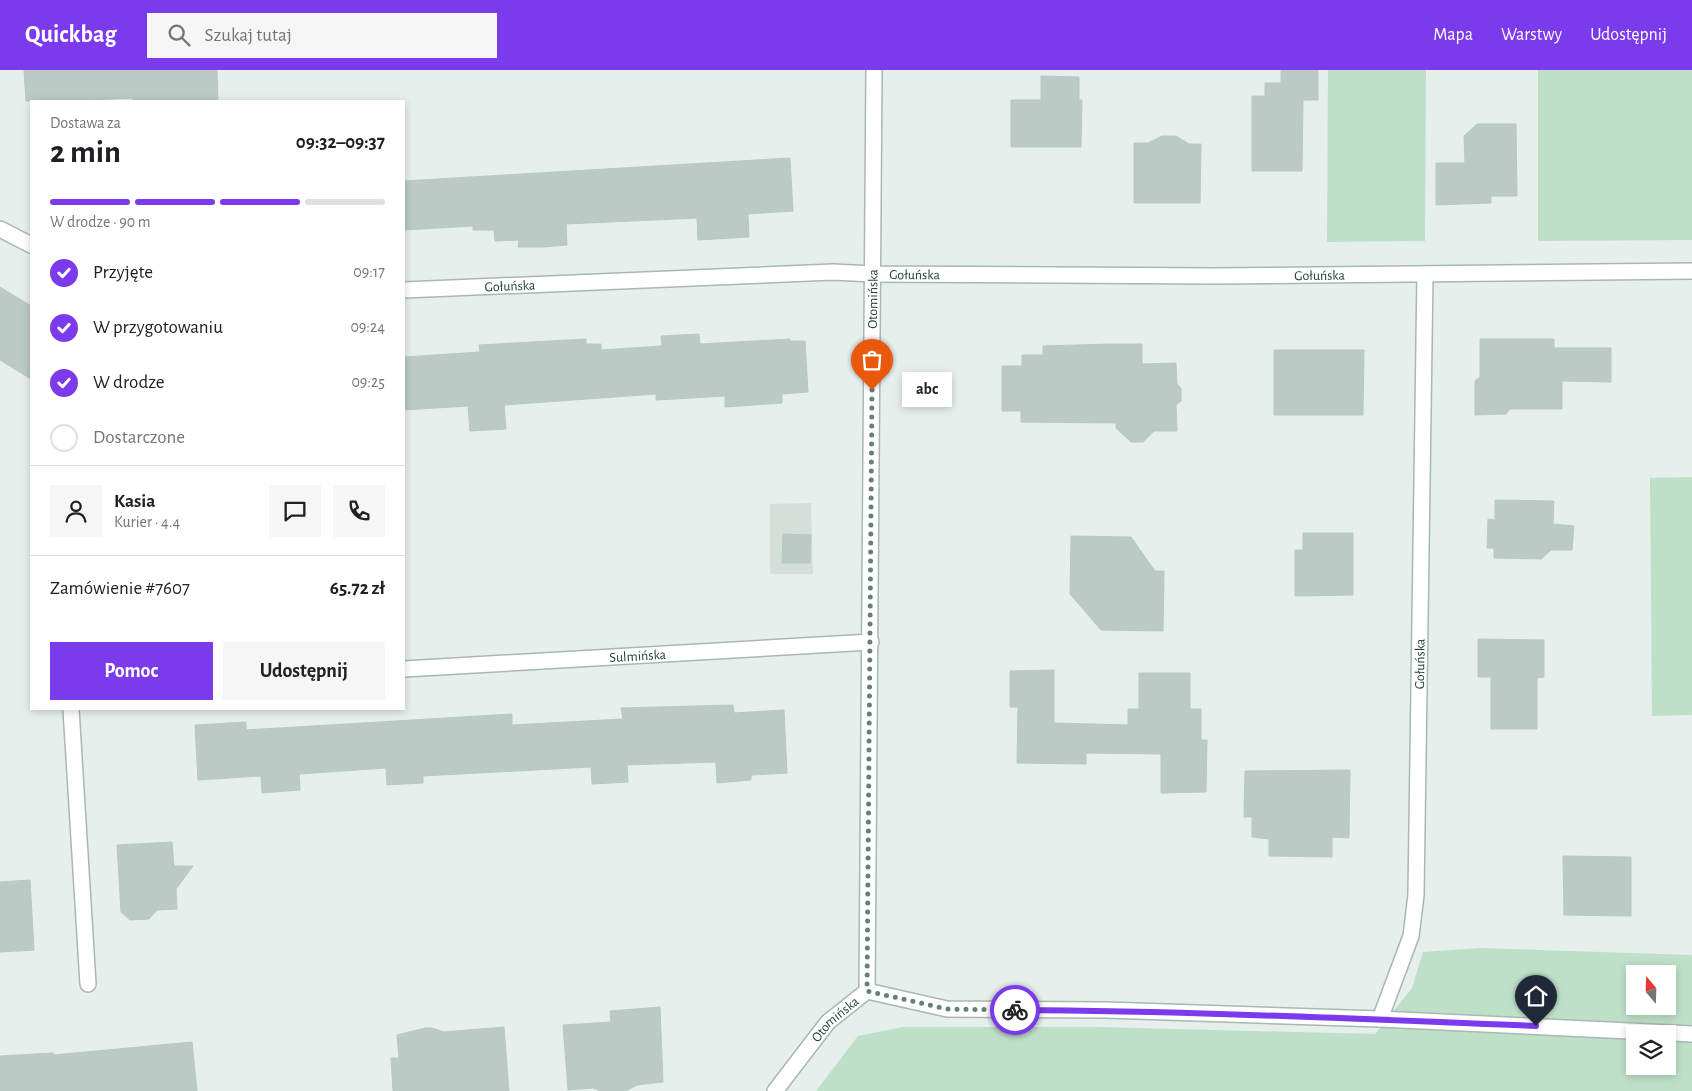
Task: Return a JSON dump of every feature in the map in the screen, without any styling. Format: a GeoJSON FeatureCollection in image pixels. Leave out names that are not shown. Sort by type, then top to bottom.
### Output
{"type":"FeatureCollection","features":[{"type":"Feature","properties":{"kind":"street","name":"Otomińska"},"geometry":{"type":"LineString","coordinates":[[775,1091],[828,1022],[867,991],[874,70]]}},
{"type":"Feature","properties":{"kind":"street"},"geometry":{"type":"LineString","coordinates":[[0,230],[30,245]]}},
{"type":"Feature","properties":{"kind":"street","name":"Gołuńska"},"geometry":{"type":"LineString","coordinates":[[405,290],[833,272],[873,274],[1215,276],[1692,271]]}},
{"type":"Feature","properties":{"kind":"street","name":"Gołuńska"},"geometry":{"type":"LineString","coordinates":[[1380,1019],[1411,936],[1416,895],[1425,274]]}},
{"type":"Feature","properties":{"kind":"street","name":"Sulmińska"},"geometry":{"type":"LineString","coordinates":[[405,670],[870,642]]}},
{"type":"Feature","properties":{"kind":"street"},"geometry":{"type":"LineString","coordinates":[[71,710],[88,984]]}},
{"type":"Feature","properties":{"kind":"street"},"geometry":{"type":"LineString","coordinates":[[867,991],[947,1009],[1106,1010],[1380,1019],[1692,1034]]}},
{"type":"Feature","properties":{"kind":"shaded area"},"geometry":{"type":"Polygon","coordinates":[[[811,503],[813,574],[770,574],[770,504],[811,503]]]}},
{"type":"Feature","properties":{"kind":"green space"},"geometry":{"type":"Polygon","coordinates":[[[1328,70],[1426,70],[1425,241],[1327,242],[1328,70]]]}},
{"type":"Feature","properties":{"kind":"green space"},"geometry":{"type":"Polygon","coordinates":[[[1538,70],[1692,70],[1692,240],[1538,241],[1538,70]]]}},
{"type":"Feature","properties":{"kind":"green space"},"geometry":{"type":"Polygon","coordinates":[[[1692,477],[1692,715],[1652,716],[1650,478],[1692,477]]]}},
{"type":"Feature","properties":{"kind":"green space"},"geometry":{"type":"Polygon","coordinates":[[[1481,948],[1692,955],[1692,1091],[816,1091],[858,1036],[903,1027],[1097,1027],[1375,1034],[1412,988],[1423,952],[1481,948]]]}},
{"type":"Feature","properties":{"kind":"building"},"geometry":{"type":"Polygon","coordinates":[[[24,70],[217,70],[218,100],[133,100],[133,98],[26,101],[24,70]]]}},
{"type":"Feature","properties":{"kind":"building"},"geometry":{"type":"Polygon","coordinates":[[[1281,70],[1318,70],[1318,100],[1303,100],[1302,171],[1252,171],[1252,96],[1265,96],[1265,83],[1281,83],[1281,70]]]}},
{"type":"Feature","properties":{"kind":"building"},"geometry":{"type":"Polygon","coordinates":[[[1041,76],[1079,77],[1079,100],[1082,100],[1081,147],[1011,147],[1011,100],[1041,100],[1041,76]]]}},
{"type":"Feature","properties":{"kind":"building"},"geometry":{"type":"Polygon","coordinates":[[[1477,124],[1516,124],[1517,196],[1491,196],[1491,203],[1436,205],[1436,163],[1465,163],[1464,136],[1477,124]]]}},
{"type":"Feature","properties":{"kind":"building"},"geometry":{"type":"Polygon","coordinates":[[[1162,136],[1176,136],[1189,144],[1201,144],[1200,203],[1134,203],[1134,143],[1148,143],[1162,136]]]}},
{"type":"Feature","properties":{"kind":"building"},"geometry":{"type":"Polygon","coordinates":[[[790,158],[793,211],[748,214],[749,237],[698,240],[697,218],[566,224],[567,245],[518,247],[519,240],[495,241],[494,230],[473,230],[473,226],[405,230],[405,181],[790,158]]]}},
{"type":"Feature","properties":{"kind":"building"},"geometry":{"type":"Polygon","coordinates":[[[0,287],[30,305],[30,378],[0,360],[0,287]]]}},
{"type":"Feature","properties":{"kind":"building"},"geometry":{"type":"Polygon","coordinates":[[[699,334],[700,344],[790,339],[790,341],[805,341],[808,392],[782,394],[782,403],[725,407],[725,396],[656,400],[656,394],[504,405],[506,429],[470,431],[468,406],[405,410],[405,357],[480,352],[479,345],[586,339],[586,344],[601,344],[601,350],[662,346],[661,336],[699,334]]]}},
{"type":"Feature","properties":{"kind":"building"},"geometry":{"type":"Polygon","coordinates":[[[1480,339],[1554,339],[1554,348],[1611,348],[1611,382],[1562,381],[1562,409],[1510,409],[1506,414],[1475,415],[1475,381],[1480,377],[1480,339]]]}},
{"type":"Feature","properties":{"kind":"building"},"geometry":{"type":"Polygon","coordinates":[[[1142,344],[1142,364],[1176,363],[1177,384],[1181,388],[1181,401],[1176,405],[1177,431],[1154,431],[1143,442],[1131,442],[1116,428],[1116,423],[1021,422],[1021,411],[1002,411],[1002,366],[1022,366],[1022,355],[1043,355],[1043,346],[1142,344]]]}},
{"type":"Feature","properties":{"kind":"building"},"geometry":{"type":"Polygon","coordinates":[[[1274,350],[1364,350],[1363,415],[1274,415],[1274,350]]]}},
{"type":"Feature","properties":{"kind":"building"},"geometry":{"type":"Polygon","coordinates":[[[1495,500],[1554,501],[1553,524],[1574,526],[1572,550],[1551,550],[1541,559],[1494,558],[1494,548],[1487,548],[1488,519],[1495,520],[1495,500]]]}},
{"type":"Feature","properties":{"kind":"building"},"geometry":{"type":"Polygon","coordinates":[[[1303,533],[1353,533],[1353,595],[1295,596],[1295,550],[1303,550],[1303,533]]]}},
{"type":"Feature","properties":{"kind":"building"},"geometry":{"type":"Polygon","coordinates":[[[783,534],[811,535],[810,563],[782,563],[783,534]]]}},
{"type":"Feature","properties":{"kind":"building"},"geometry":{"type":"Polygon","coordinates":[[[1071,536],[1131,537],[1155,571],[1164,571],[1163,631],[1101,630],[1070,594],[1071,536]]]}},
{"type":"Feature","properties":{"kind":"building"},"geometry":{"type":"Polygon","coordinates":[[[1478,639],[1544,640],[1544,677],[1537,678],[1537,729],[1491,729],[1491,677],[1478,677],[1478,639]]]}},
{"type":"Feature","properties":{"kind":"building"},"geometry":{"type":"Polygon","coordinates":[[[1054,670],[1054,723],[1128,725],[1128,709],[1139,709],[1139,673],[1190,673],[1190,709],[1201,709],[1201,740],[1207,740],[1206,792],[1161,793],[1161,754],[1086,753],[1086,764],[1017,763],[1018,707],[1010,707],[1010,671],[1054,670]]]}},
{"type":"Feature","properties":{"kind":"building"},"geometry":{"type":"Polygon","coordinates":[[[733,705],[734,713],[784,710],[787,773],[751,775],[751,780],[717,783],[716,762],[627,765],[628,782],[592,784],[591,767],[423,776],[423,783],[387,785],[386,768],[299,774],[300,790],[262,793],[261,776],[198,780],[195,725],[246,722],[246,730],[512,714],[512,725],[623,719],[621,708],[733,705]]]}},
{"type":"Feature","properties":{"kind":"building"},"geometry":{"type":"Polygon","coordinates":[[[1350,770],[1349,838],[1332,837],[1332,857],[1269,856],[1269,839],[1252,837],[1252,817],[1244,817],[1245,771],[1350,770]]]}},
{"type":"Feature","properties":{"kind":"building"},"geometry":{"type":"Polygon","coordinates":[[[172,842],[174,866],[193,866],[176,889],[177,909],[157,910],[149,919],[130,920],[121,912],[117,845],[172,842]]]}},
{"type":"Feature","properties":{"kind":"building"},"geometry":{"type":"Polygon","coordinates":[[[1563,856],[1631,857],[1631,916],[1564,915],[1563,856]]]}},
{"type":"Feature","properties":{"kind":"building"},"geometry":{"type":"Polygon","coordinates":[[[30,880],[34,950],[0,952],[0,882],[30,880]]]}},
{"type":"Feature","properties":{"kind":"building"},"geometry":{"type":"Polygon","coordinates":[[[660,1007],[663,1082],[637,1085],[626,1091],[600,1091],[593,1088],[568,1090],[563,1025],[611,1022],[610,1011],[660,1007]]]}},
{"type":"Feature","properties":{"kind":"building"},"geometry":{"type":"Polygon","coordinates":[[[504,1027],[509,1091],[393,1091],[391,1058],[399,1058],[397,1035],[425,1028],[444,1032],[504,1027]]]}},
{"type":"Feature","properties":{"kind":"building"},"geometry":{"type":"Polygon","coordinates":[[[192,1042],[197,1091],[0,1091],[0,1056],[53,1053],[53,1055],[192,1042]]]}},
{"type":"Feature","properties":{"kind":"way so far"},"geometry":{"type":"LineString","coordinates":[[872,390],[867,991],[947,1009],[1015,1010]]}},
{"type":"Feature","properties":{"kind":"place","name":"abc"},"geometry":{"type":"Point","coordinates":[872,390]}},
{"type":"Feature","properties":{"kind":"route"},"geometry":{"type":"LineString","coordinates":[[1015,1010],[1106,1010],[1536,1026]]}}]}
